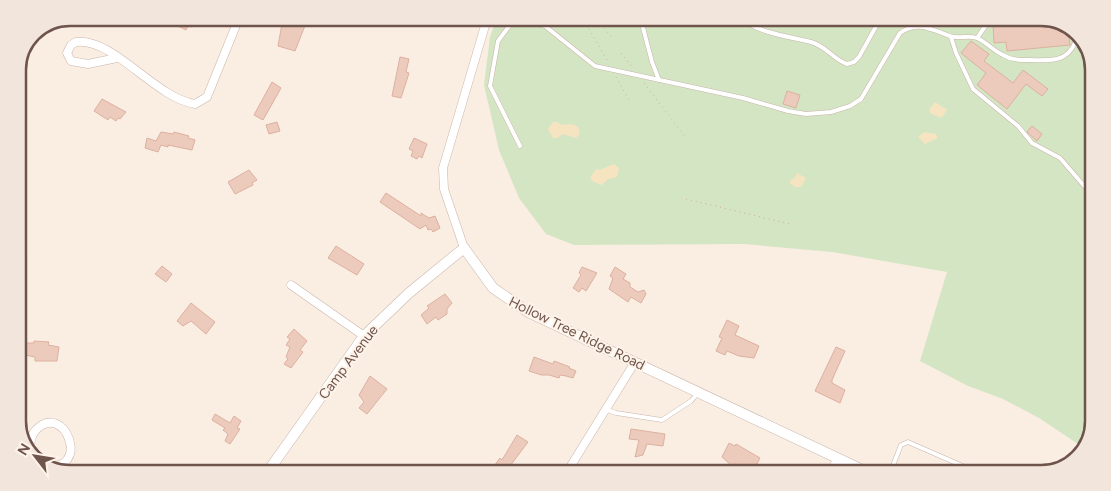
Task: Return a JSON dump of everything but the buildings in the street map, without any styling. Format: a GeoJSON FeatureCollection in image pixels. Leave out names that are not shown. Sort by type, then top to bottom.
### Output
{"type":"FeatureCollection","features":[{"type":"Feature","properties":{"kind":"street"},"geometry":{"type":"LineString","coordinates":[[117,58],[81,64],[71,60],[67,53],[71,44],[76,42],[86,41],[102,46],[172,95],[195,104],[207,97],[236,26]]}},
{"type":"Feature","properties":{"kind":"street","name":"Hollow Tree Ridge Road"},"geometry":{"type":"LineString","coordinates":[[484,26],[443,168],[444,189],[464,248],[493,288],[528,312],[852,465]]}},
{"type":"Feature","properties":{"kind":"street","name":"Camp Avenue"},"geometry":{"type":"LineString","coordinates":[[273,465],[364,336],[409,293],[464,248]]}},
{"type":"Feature","properties":{"kind":"street"},"geometry":{"type":"LineString","coordinates":[[292,286],[364,336]]}},
{"type":"Feature","properties":{"kind":"street"},"geometry":{"type":"LineString","coordinates":[[571,465],[635,362]]}},
{"type":"Feature","properties":{"kind":"street"},"geometry":{"type":"LineString","coordinates":[[31,442],[32,437],[40,427],[53,424],[64,429],[71,440],[72,446],[68,458],[60,463]]}},
{"type":"Feature","properties":{"kind":"street"},"geometry":{"type":"LineString","coordinates":[[834,465],[838,458]]}},
{"type":"Feature","properties":{"kind":"lane"},"geometry":{"type":"LineString","coordinates":[[509,26],[498,41],[490,86],[520,146]]}},
{"type":"Feature","properties":{"kind":"lane"},"geometry":{"type":"LineString","coordinates":[[545,26],[595,66],[743,98],[788,112],[806,114],[831,112],[850,106],[861,99],[900,33],[909,26],[939,30],[952,37],[977,38],[1004,56],[1014,60],[1055,61],[1067,54],[1076,43]]}},
{"type":"Feature","properties":{"kind":"lane"},"geometry":{"type":"LineString","coordinates":[[643,26],[659,80]]}},
{"type":"Feature","properties":{"kind":"lane"},"geometry":{"type":"LineString","coordinates":[[753,26],[819,44],[837,60],[847,64],[854,62],[858,57],[876,26]]}},
{"type":"Feature","properties":{"kind":"lane"},"geometry":{"type":"LineString","coordinates":[[977,38],[985,26]]}},
{"type":"Feature","properties":{"kind":"lane"},"geometry":{"type":"LineString","coordinates":[[952,37],[956,53],[973,89],[1018,126],[1022,134],[1032,143],[1060,158],[1085,187]]}},
{"type":"Feature","properties":{"kind":"lane"},"geometry":{"type":"LineString","coordinates":[[605,409],[616,413],[662,420],[691,401],[699,392]]}},
{"type":"Feature","properties":{"kind":"lane"},"geometry":{"type":"LineString","coordinates":[[893,465],[901,445],[908,442],[961,465]]}},
{"type":"Feature","properties":{"kind":"path"},"geometry":{"type":"LineString","coordinates":[[587,26],[629,100]]}},
{"type":"Feature","properties":{"kind":"path"},"geometry":{"type":"LineString","coordinates":[[603,26],[612,38]]}},
{"type":"Feature","properties":{"kind":"path"},"geometry":{"type":"LineString","coordinates":[[622,53],[686,138]]}},
{"type":"Feature","properties":{"kind":"path"},"geometry":{"type":"LineString","coordinates":[[686,199],[790,224]]}},
{"type":"Feature","properties":{"kind":"green space"},"geometry":{"type":"Polygon","coordinates":[[[494,26],[1041,26],[1058,30],[1068,35],[1079,48],[1085,67],[1085,421],[1078,444],[1039,418],[1003,399],[968,386],[920,361],[947,272],[832,252],[744,244],[574,245],[546,234],[519,198],[499,150],[484,85],[490,37],[494,26]]]}},
{"type":"Feature","properties":{"kind":"sand"},"geometry":{"type":"Polygon","coordinates":[[[935,102],[947,110],[941,118],[930,113],[929,110],[935,102]]]}},
{"type":"Feature","properties":{"kind":"sand"},"geometry":{"type":"Polygon","coordinates":[[[553,122],[575,125],[578,127],[580,134],[576,138],[563,134],[553,138],[548,129],[553,122]]]}},
{"type":"Feature","properties":{"kind":"sand"},"geometry":{"type":"Polygon","coordinates":[[[924,132],[936,134],[938,138],[925,144],[918,137],[924,132]]]}},
{"type":"Feature","properties":{"kind":"sand"},"geometry":{"type":"Polygon","coordinates":[[[614,164],[619,168],[617,177],[608,179],[602,185],[590,178],[596,169],[600,170],[614,164]]]}},
{"type":"Feature","properties":{"kind":"sand"},"geometry":{"type":"Polygon","coordinates":[[[797,173],[806,178],[801,187],[795,187],[790,183],[797,173]]]}}]}
